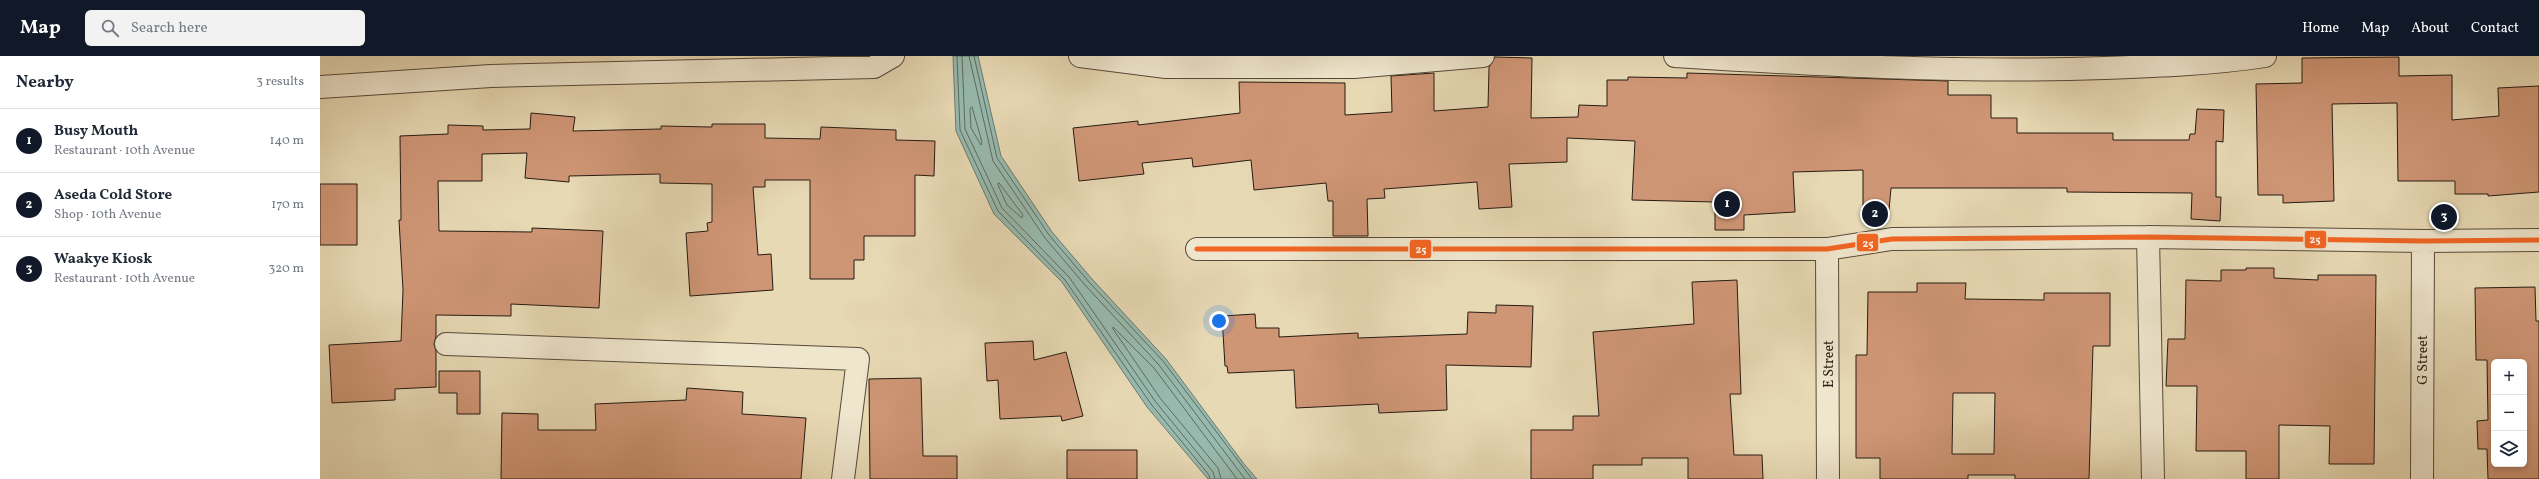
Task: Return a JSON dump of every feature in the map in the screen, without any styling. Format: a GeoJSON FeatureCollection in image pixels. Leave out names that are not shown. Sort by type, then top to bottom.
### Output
{"type":"FeatureCollection","features":[{"type":"Feature","properties":{"kind":"street"},"geometry":{"type":"LineString","coordinates":[[320,87],[491,76],[874,67],[893,56]]}},
{"type":"Feature","properties":{"kind":"street"},"geometry":{"type":"LineString","coordinates":[[1080,56],[1166,67],[1354,67],[1483,56]]}},
{"type":"Feature","properties":{"kind":"street"},"geometry":{"type":"LineString","coordinates":[[1675,56],[1859,68],[2041,70],[2218,63],[2265,56]]}},
{"type":"Feature","properties":{"kind":"street"},"geometry":{"type":"LineString","coordinates":[[2148,237],[2153,479]]}},
{"type":"Feature","properties":{"kind":"street"},"geometry":{"type":"LineString","coordinates":[[1197,249],[1827,249],[1892,239],[2148,237],[2423,241],[2539,240]]}},
{"type":"Feature","properties":{"kind":"street","name":"G Street"},"geometry":{"type":"LineString","coordinates":[[2422,479],[2423,241]]}},
{"type":"Feature","properties":{"kind":"street","name":"E Street"},"geometry":{"type":"LineString","coordinates":[[1827,249],[1828,479]]}},
{"type":"Feature","properties":{"kind":"street"},"geometry":{"type":"LineString","coordinates":[[446,344],[858,359],[843,479]]}},
{"type":"Feature","properties":{"kind":"water"},"geometry":{"type":"Polygon","coordinates":[[[953,56],[978,56],[1001,156],[1052,232],[1092,279],[1166,359],[1244,464],[1257,479],[1208,479],[1147,407],[1062,282],[994,214],[956,131],[953,56]]]}},
{"type":"Feature","properties":{"kind":"building"},"geometry":{"type":"Polygon","coordinates":[[[1495,57],[1532,58],[1531,118],[1578,117],[1579,105],[1607,106],[1607,80],[1628,80],[1628,77],[1687,78],[1687,73],[1948,81],[1948,95],[1991,95],[1991,118],[2017,118],[2017,133],[2113,133],[2113,140],[2189,140],[2190,134],[2195,134],[2197,109],[2224,110],[2223,142],[2216,141],[2216,197],[2221,197],[2220,221],[2191,219],[2192,193],[2067,192],[2067,188],[1891,188],[1889,210],[1863,210],[1863,170],[1793,172],[1795,212],[1744,215],[1744,230],[1715,230],[1715,202],[1632,200],[1635,141],[1567,138],[1567,162],[1509,164],[1512,207],[1479,209],[1477,182],[1384,189],[1385,198],[1367,199],[1368,236],[1333,236],[1333,201],[1328,201],[1326,183],[1254,190],[1251,160],[1193,167],[1192,158],[1142,163],[1144,174],[1079,181],[1073,128],[1138,121],[1138,125],[1240,113],[1239,82],[1345,83],[1345,115],[1392,112],[1391,76],[1434,73],[1434,111],[1488,107],[1489,67],[1495,57]]]}},
{"type":"Feature","properties":{"kind":"building"},"geometry":{"type":"Polygon","coordinates":[[[2399,57],[2399,76],[2452,75],[2452,120],[2499,116],[2498,88],[2539,86],[2539,192],[2488,196],[2488,194],[2455,194],[2455,181],[2398,181],[2397,103],[2332,104],[2334,201],[2283,203],[2283,195],[2258,195],[2256,84],[2302,83],[2302,58],[2399,57]]]}},
{"type":"Feature","properties":{"kind":"building"},"geometry":{"type":"Polygon","coordinates":[[[531,113],[575,117],[573,131],[661,129],[661,126],[712,127],[712,124],[765,124],[765,138],[820,139],[821,127],[896,130],[896,140],[935,141],[934,176],[915,175],[915,236],[864,236],[864,260],[854,260],[854,279],[810,279],[810,180],[765,180],[765,187],[753,187],[758,255],[771,254],[773,290],[690,296],[686,233],[708,231],[707,223],[712,222],[712,184],[660,183],[660,174],[569,176],[569,182],[525,178],[527,153],[482,154],[482,181],[438,181],[439,231],[532,232],[532,228],[603,231],[599,308],[511,304],[511,316],[436,315],[436,336],[434,344],[436,351],[436,387],[395,389],[395,400],[332,403],[329,345],[401,341],[403,290],[399,220],[401,220],[400,136],[448,134],[448,125],[483,126],[483,130],[530,129],[531,113]]]}},
{"type":"Feature","properties":{"kind":"building"},"geometry":{"type":"Polygon","coordinates":[[[320,184],[357,184],[357,245],[320,245],[320,184]]]}},
{"type":"Feature","properties":{"kind":"building"},"geometry":{"type":"Polygon","coordinates":[[[2246,268],[2274,268],[2274,278],[2318,280],[2318,275],[2376,275],[2374,464],[2329,464],[2330,426],[2279,425],[2279,479],[2246,479],[2246,451],[2196,451],[2197,386],[2166,386],[2168,339],[2185,339],[2186,280],[2221,281],[2221,270],[2246,270],[2246,268]]]}},
{"type":"Feature","properties":{"kind":"building"},"geometry":{"type":"Polygon","coordinates":[[[1737,280],[1741,394],[1730,394],[1734,455],[1762,455],[1763,479],[1688,479],[1688,458],[1642,458],[1642,465],[1593,465],[1593,479],[1531,479],[1531,430],[1573,430],[1573,416],[1599,416],[1593,332],[1694,324],[1692,282],[1737,280]]]}},
{"type":"Feature","properties":{"kind":"building"},"geometry":{"type":"Polygon","coordinates":[[[1917,283],[1966,283],[1965,299],[2044,300],[2044,293],[2110,293],[2110,346],[2093,346],[2089,479],[2015,479],[2015,475],[1968,475],[1968,479],[1880,479],[1880,458],[1856,458],[1856,355],[1867,355],[1868,292],[1917,292],[1917,283]],[[1953,393],[1952,454],[1994,454],[1995,393],[1953,393]]]}},
{"type":"Feature","properties":{"kind":"building"},"geometry":{"type":"Polygon","coordinates":[[[2535,287],[2536,321],[2539,321],[2539,479],[2488,479],[2487,449],[2478,449],[2477,421],[2488,420],[2487,360],[2476,360],[2475,288],[2535,287]]]}},
{"type":"Feature","properties":{"kind":"building"},"geometry":{"type":"Polygon","coordinates":[[[1496,305],[1533,306],[1531,367],[1446,365],[1447,410],[1379,413],[1378,404],[1296,408],[1294,370],[1228,373],[1227,366],[1225,366],[1222,316],[1255,314],[1256,328],[1279,328],[1279,337],[1358,333],[1358,338],[1467,334],[1468,312],[1496,313],[1496,305]]]}},
{"type":"Feature","properties":{"kind":"building"},"geometry":{"type":"Polygon","coordinates":[[[1033,341],[1034,360],[1066,352],[1083,416],[1062,421],[1061,416],[1000,419],[998,380],[987,381],[985,343],[1033,341]]]}},
{"type":"Feature","properties":{"kind":"building"},"geometry":{"type":"Polygon","coordinates":[[[439,371],[480,371],[480,414],[457,414],[457,393],[439,393],[439,371]]]}},
{"type":"Feature","properties":{"kind":"building"},"geometry":{"type":"Polygon","coordinates":[[[921,378],[923,456],[957,456],[957,479],[870,479],[869,379],[921,378]]]}},
{"type":"Feature","properties":{"kind":"building"},"geometry":{"type":"Polygon","coordinates":[[[687,388],[743,392],[742,414],[806,418],[801,479],[501,479],[502,413],[538,414],[538,430],[596,430],[595,404],[686,400],[687,388]]]}},
{"type":"Feature","properties":{"kind":"building"},"geometry":{"type":"Polygon","coordinates":[[[1067,450],[1137,450],[1137,479],[1067,479],[1067,450]]]}},
{"type":"Feature","properties":{"kind":"transit line","name":"25"},"geometry":{"type":"LineString","coordinates":[[1197,249],[1827,249],[1892,239],[2148,237],[2423,241],[2539,240]]}},
{"type":"Feature","properties":{"kind":"place","name":"Busy Mouth"},"geometry":{"type":"Point","coordinates":[1727,204]}},
{"type":"Feature","properties":{"kind":"place","name":"Aseda Cold Store"},"geometry":{"type":"Point","coordinates":[1875,214]}},
{"type":"Feature","properties":{"kind":"place","name":"Waakye Kiosk"},"geometry":{"type":"Point","coordinates":[2444,217]}}]}
